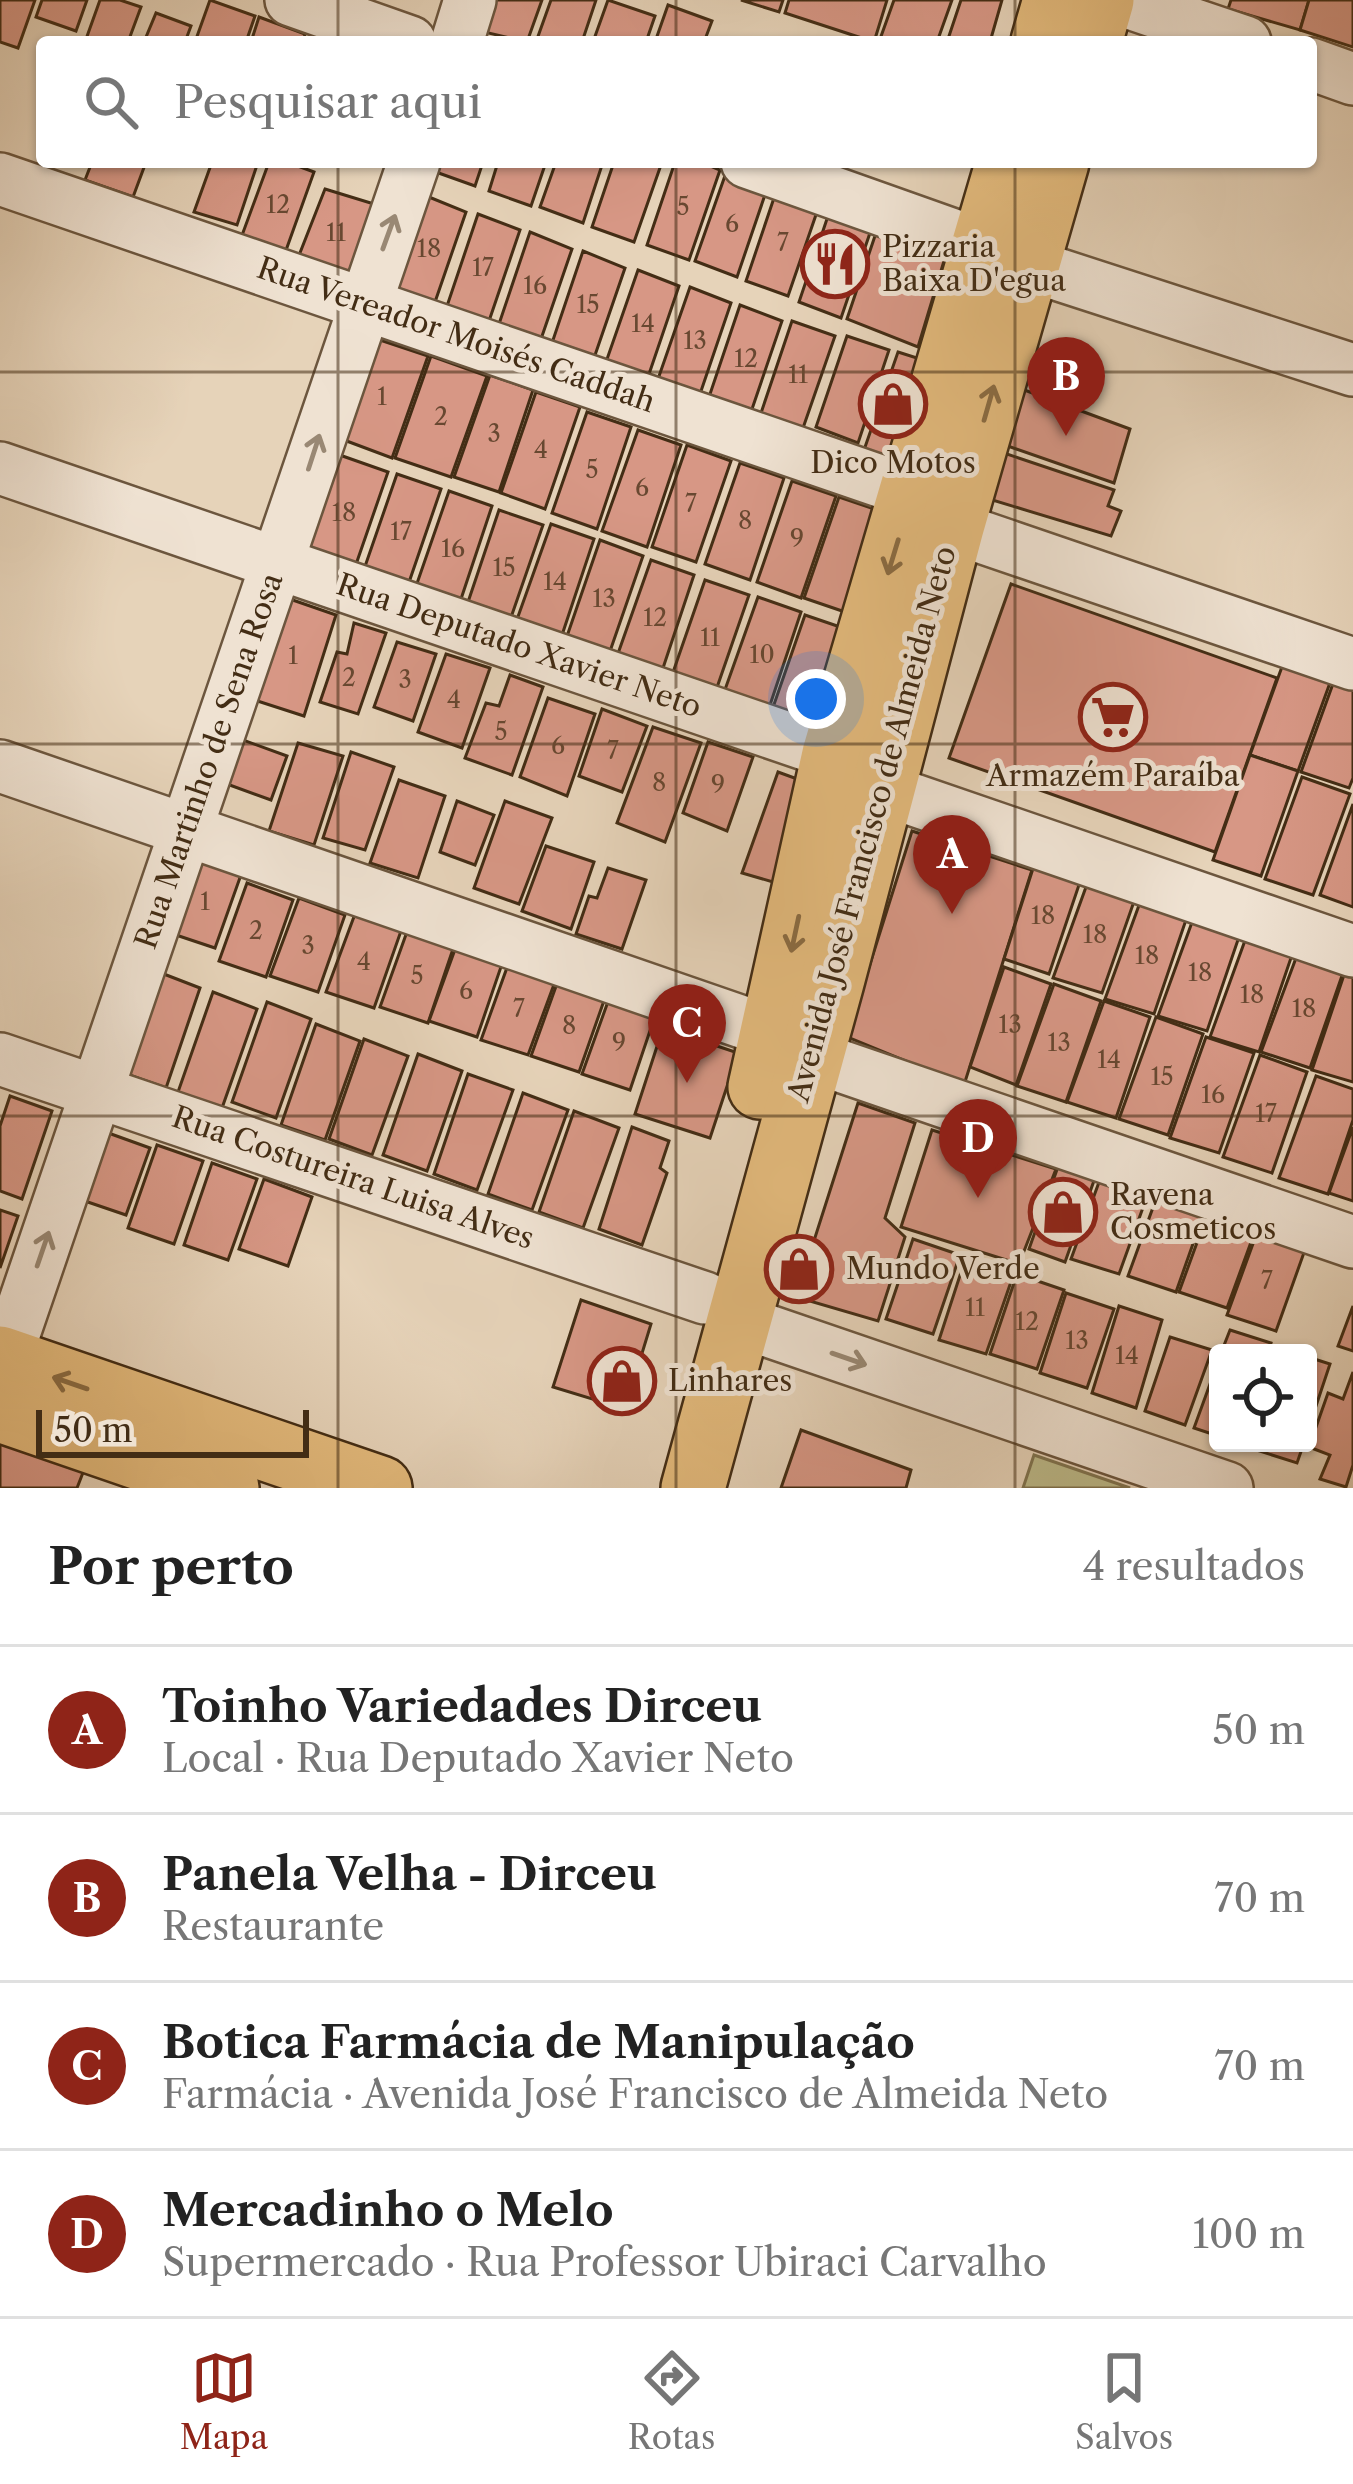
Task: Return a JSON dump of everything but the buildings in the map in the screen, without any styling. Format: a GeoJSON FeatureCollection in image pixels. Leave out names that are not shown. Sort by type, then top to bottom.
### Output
{"type":"FeatureCollection","features":[{"type":"Feature","properties":{"kind":"main road"},"geometry":{"type":"LineString","coordinates":[[1045,36],[1055,0]]}},
{"type":"Feature","properties":{"kind":"main road"},"geometry":{"type":"LineString","coordinates":[[1092,36],[1102,0]]}},
{"type":"Feature","properties":{"kind":"main road","name":"Avenida José Francisco de Almeida Neto"},"geometry":{"type":"LineString","coordinates":[[1006,256],[1008,168]]}},
{"type":"Feature","properties":{"kind":"main road","name":"Avenida José Francisco de Almeida Neto"},"geometry":{"type":"LineString","coordinates":[[693,1488],[722,1309],[858,772],[1006,256],[1054,168]]}},
{"type":"Feature","properties":{"kind":"main road","name":"Avenida José Francisco de Almeida Neto"},"geometry":{"type":"LineString","coordinates":[[653,1488],[722,1309]]}},
{"type":"Feature","properties":{"kind":"main road"},"geometry":{"type":"LineString","coordinates":[[2,1376],[126,1450],[227,1488]]}},
{"type":"Feature","properties":{"kind":"main road"},"geometry":{"type":"LineString","coordinates":[[126,1450],[380,1488]]}},
{"type":"Feature","properties":{"kind":"street"},"geometry":{"type":"LineString","coordinates":[[291,0],[393,36]]}},
{"type":"Feature","properties":{"kind":"street"},"geometry":{"type":"LineString","coordinates":[[459,36],[470,0]]}},
{"type":"Feature","properties":{"kind":"street"},"geometry":{"type":"LineString","coordinates":[[1121,0],[1227,36]]}},
{"type":"Feature","properties":{"kind":"street"},"geometry":{"type":"LineString","coordinates":[[1317,66],[1353,79]]}},
{"type":"Feature","properties":{"kind":"street","name":"Rua Martinho de Sena Rosa"},"geometry":{"type":"LineString","coordinates":[[2,1376],[412,168]]}},
{"type":"Feature","properties":{"kind":"street"},"geometry":{"type":"LineString","coordinates":[[764,168],[1006,256],[1353,370]]}},
{"type":"Feature","properties":{"kind":"street","name":"Rua Vereador Moisés Caddah"},"geometry":{"type":"LineString","coordinates":[[0,179],[364,302],[1353,664]]}},
{"type":"Feature","properties":{"kind":"street","name":"Rua Deputado Xavier Neto"},"geometry":{"type":"LineString","coordinates":[[0,468],[278,563],[1353,951]]}},
{"type":"Feature","properties":{"kind":"street"},"geometry":{"type":"LineString","coordinates":[[0,766],[1353,1241]]}},
{"type":"Feature","properties":{"kind":"street","name":"Rua Costureira Luisa Alves"},"geometry":{"type":"LineString","coordinates":[[0,1059],[1228,1488]]}},
{"type":"Feature","properties":{"kind":"shaded area"},"geometry":{"type":"Polygon","coordinates":[[[1034,1455],[1130,1488],[1023,1488],[1034,1455]]]}},
{"type":"Feature","properties":{"kind":"place","name":"Pizzaria Baixa D'egua"},"geometry":{"type":"Point","coordinates":[835,264]}},
{"type":"Feature","properties":{"kind":"place","name":"Dico Motos"},"geometry":{"type":"Point","coordinates":[893,404]}},
{"type":"Feature","properties":{"kind":"place","name":"Panela Velha - Dirceu"},"geometry":{"type":"Point","coordinates":[1066,436]}},
{"type":"Feature","properties":{"kind":"place","name":"Armazém Paraíba"},"geometry":{"type":"Point","coordinates":[1113,717]}},
{"type":"Feature","properties":{"kind":"place","name":"Toinho Variedades Dirceu"},"geometry":{"type":"Point","coordinates":[952,914]}},
{"type":"Feature","properties":{"kind":"place","name":"Botica Farmácia de Manipulação"},"geometry":{"type":"Point","coordinates":[687,1083]}},
{"type":"Feature","properties":{"kind":"place","name":"Mercadinho o Melo"},"geometry":{"type":"Point","coordinates":[978,1198]}},
{"type":"Feature","properties":{"kind":"place","name":"Ravena Cosmeticos"},"geometry":{"type":"Point","coordinates":[1063,1212]}},
{"type":"Feature","properties":{"kind":"place","name":"Mundo Verde"},"geometry":{"type":"Point","coordinates":[799,1269]}},
{"type":"Feature","properties":{"kind":"place","name":"Linhares"},"geometry":{"type":"Point","coordinates":[622,1381]}}]}
